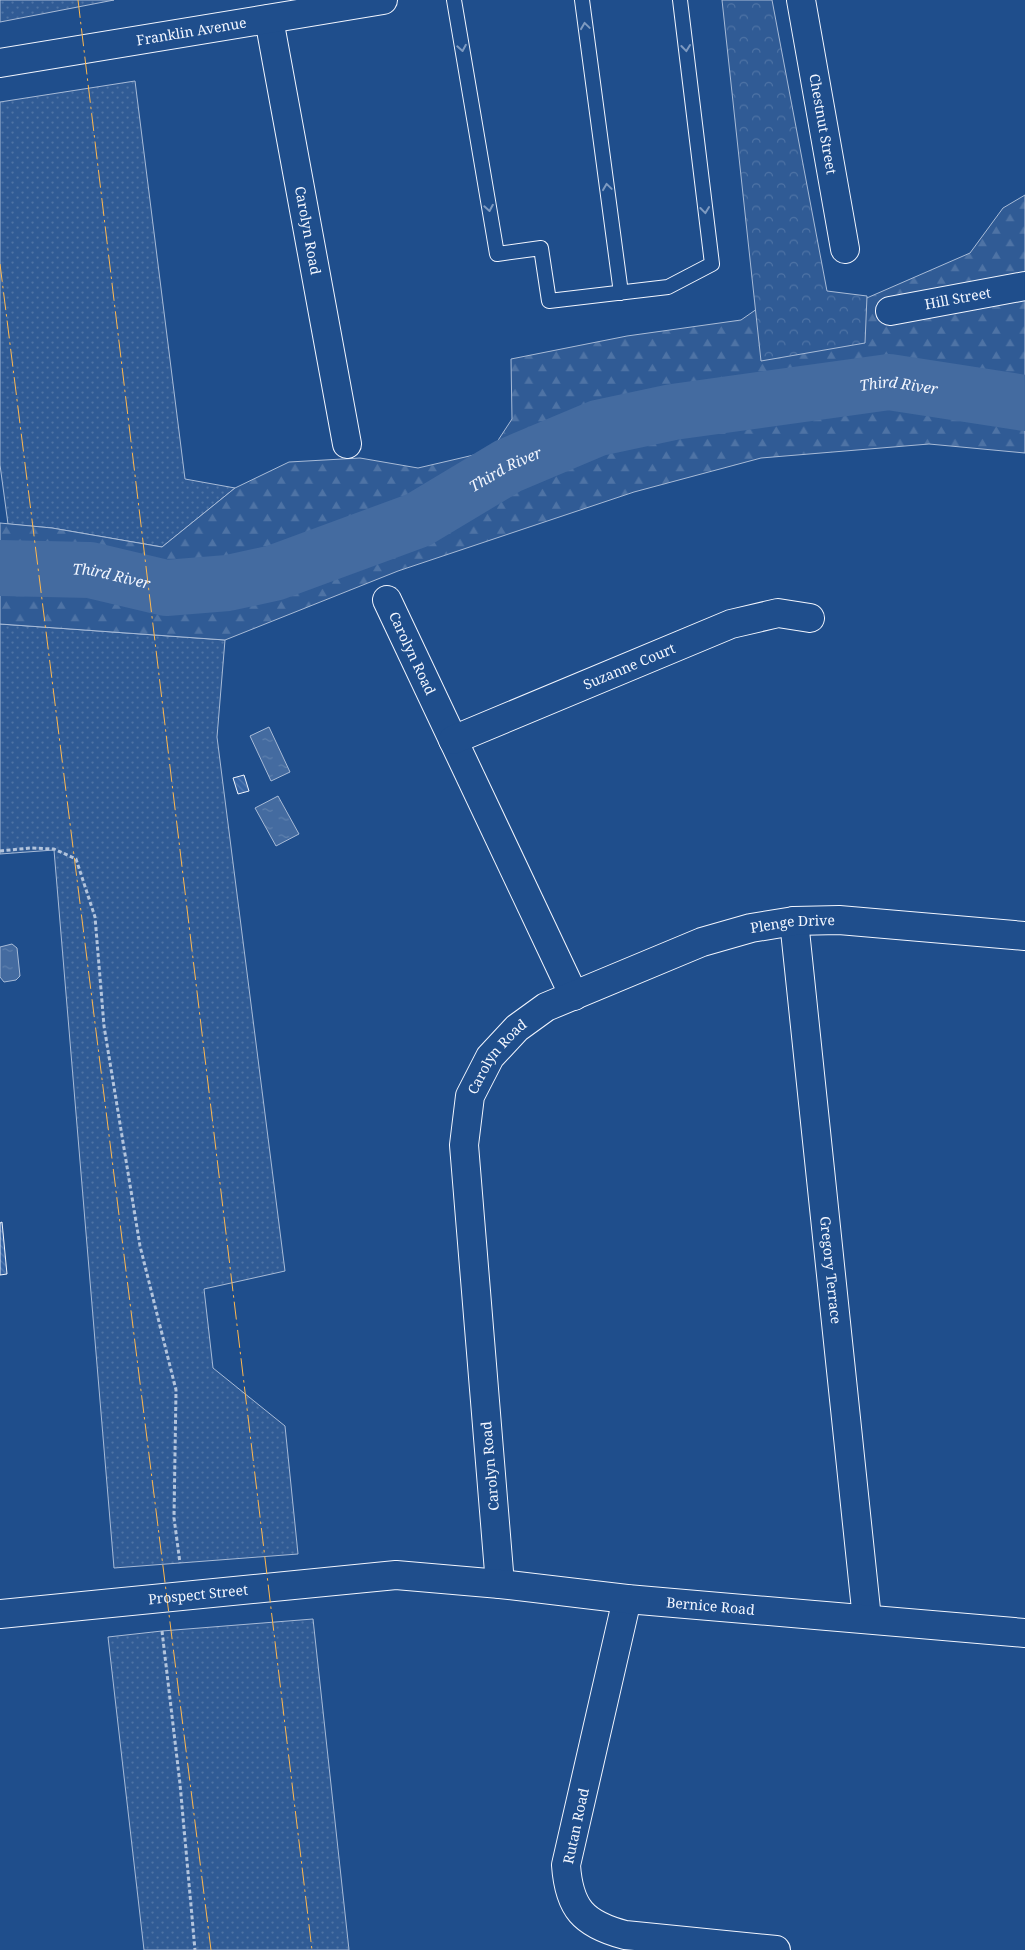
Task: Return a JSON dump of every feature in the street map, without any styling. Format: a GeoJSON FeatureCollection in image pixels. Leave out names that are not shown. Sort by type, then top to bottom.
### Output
{"type":"FeatureCollection","features":[{"type":"Feature","properties":{"kind":"street","name":"Franklin Avenue"},"geometry":{"type":"LineString","coordinates":[[0,63],[383,0]]}},
{"type":"Feature","properties":{"kind":"street","name":"Chestnut Street"},"geometry":{"type":"LineString","coordinates":[[802,0],[845,249]]}},
{"type":"Feature","properties":{"kind":"street","name":"Carolyn Road"},"geometry":{"type":"LineString","coordinates":[[269,18],[347,444]]}},
{"type":"Feature","properties":{"kind":"street","name":"Hill Street"},"geometry":{"type":"LineString","coordinates":[[890,311],[1025,286]]}},
{"type":"Feature","properties":{"kind":"street","name":"Carolyn Road"},"geometry":{"type":"LineString","coordinates":[[387,600],[574,996],[546,1007],[517,1028],[490,1057],[470,1096],[464,1145],[500,1584]]}},
{"type":"Feature","properties":{"kind":"street","name":"Suzanne Court"},"geometry":{"type":"LineString","coordinates":[[453,740],[731,624],[778,613],[810,618]]}},
{"type":"Feature","properties":{"kind":"street","name":"Plenge Drive"},"geometry":{"type":"LineString","coordinates":[[574,996],[702,942],[751,928],[794,922],[839,920],[1025,936]]}},
{"type":"Feature","properties":{"kind":"street","name":"Gregory Terrace"},"geometry":{"type":"LineString","coordinates":[[794,922],[867,1619]]}},
{"type":"Feature","properties":{"kind":"street","name":"Bernice Road"},"geometry":{"type":"LineString","coordinates":[[396,1575],[500,1584],[627,1599],[1025,1633]]}},
{"type":"Feature","properties":{"kind":"street","name":"Prospect Street"},"geometry":{"type":"LineString","coordinates":[[0,1614],[396,1575]]}},
{"type":"Feature","properties":{"kind":"street","name":"Rutan Road"},"geometry":{"type":"LineString","coordinates":[[627,1599],[566,1865],[567,1885],[575,1904],[588,1920],[605,1930],[625,1936],[776,1950]]}},
{"type":"Feature","properties":{"kind":"lane"},"geometry":{"type":"LineString","coordinates":[[454,0],[497,254],[541,248],[548,301],[668,287],[712,264],[680,0]]}},
{"type":"Feature","properties":{"kind":"lane"},"geometry":{"type":"LineString","coordinates":[[582,0],[620,293]]}},
{"type":"Feature","properties":{"kind":"path"},"geometry":{"type":"LineString","coordinates":[[0,851],[30,848],[54,849],[76,859],[95,917],[104,1026],[140,1246],[176,1390],[174,1518],[180,1563]]}},
{"type":"Feature","properties":{"kind":"path"},"geometry":{"type":"LineString","coordinates":[[162,1631],[180,1784],[195,1950]]}},
{"type":"Feature","properties":{"kind":"green space"},"geometry":{"type":"Polygon","coordinates":[[[0,0],[114,0],[0,22],[0,0]]]}},
{"type":"Feature","properties":{"kind":"green space"},"geometry":{"type":"Polygon","coordinates":[[[722,0],[772,0],[827,291],[867,296],[865,343],[761,361],[722,0]]]}},
{"type":"Feature","properties":{"kind":"green space"},"geometry":{"type":"Polygon","coordinates":[[[135,81],[185,479],[235,488],[162,547],[52,528],[8,524],[0,465],[0,102],[135,81]]]}},
{"type":"Feature","properties":{"kind":"green space"},"geometry":{"type":"Polygon","coordinates":[[[1025,195],[1025,453],[929,444],[761,458],[634,492],[398,571],[225,640],[0,624],[0,523],[52,528],[162,547],[235,488],[289,462],[360,458],[418,468],[491,451],[512,419],[511,359],[627,336],[741,320],[777,295],[853,304],[970,253],[1003,208],[1025,195]]]}},
{"type":"Feature","properties":{"kind":"green space"},"geometry":{"type":"Polygon","coordinates":[[[0,624],[225,640],[217,737],[285,1271],[204,1289],[213,1368],[285,1426],[298,1554],[114,1568],[54,850],[0,854],[0,624]]]}},
{"type":"Feature","properties":{"kind":"green space"},"geometry":{"type":"Polygon","coordinates":[[[313,1619],[349,1950],[144,1950],[108,1637],[313,1619]]]}},
{"type":"Feature","properties":{"kind":"water"},"geometry":{"type":"Polygon","coordinates":[[[269,727],[290,772],[271,781],[250,736],[269,727]]]}},
{"type":"Feature","properties":{"kind":"water"},"geometry":{"type":"Polygon","coordinates":[[[278,796],[299,834],[276,846],[255,808],[278,796]]]}},
{"type":"Feature","properties":{"kind":"water"},"geometry":{"type":"Polygon","coordinates":[[[12,944],[17,948],[20,976],[16,980],[4,982],[0,977],[0,947],[12,944]]]}},
{"type":"Feature","properties":{"kind":"building"},"geometry":{"type":"Polygon","coordinates":[[[244,775],[249,791],[238,794],[233,778],[244,775]]]}},
{"type":"Feature","properties":{"kind":"building"},"geometry":{"type":"Polygon","coordinates":[[[2,1222],[7,1274],[0,1275],[0,1223],[2,1222]]]}},
{"type":"Feature","properties":{"kind":"waterway","name":"Third River"},"geometry":{"type":"LineString","coordinates":[[0,568],[90,570],[166,588],[228,583],[274,573],[418,520],[508,466],[598,428],[673,412],[889,382],[1025,403]]}},
{"type":"Feature","properties":{"kind":"power"},"geometry":{"type":"LineString","coordinates":[[78,0],[312,1950]]}},
{"type":"Feature","properties":{"kind":"power"},"geometry":{"type":"LineString","coordinates":[[0,264],[211,1950]]}}]}
